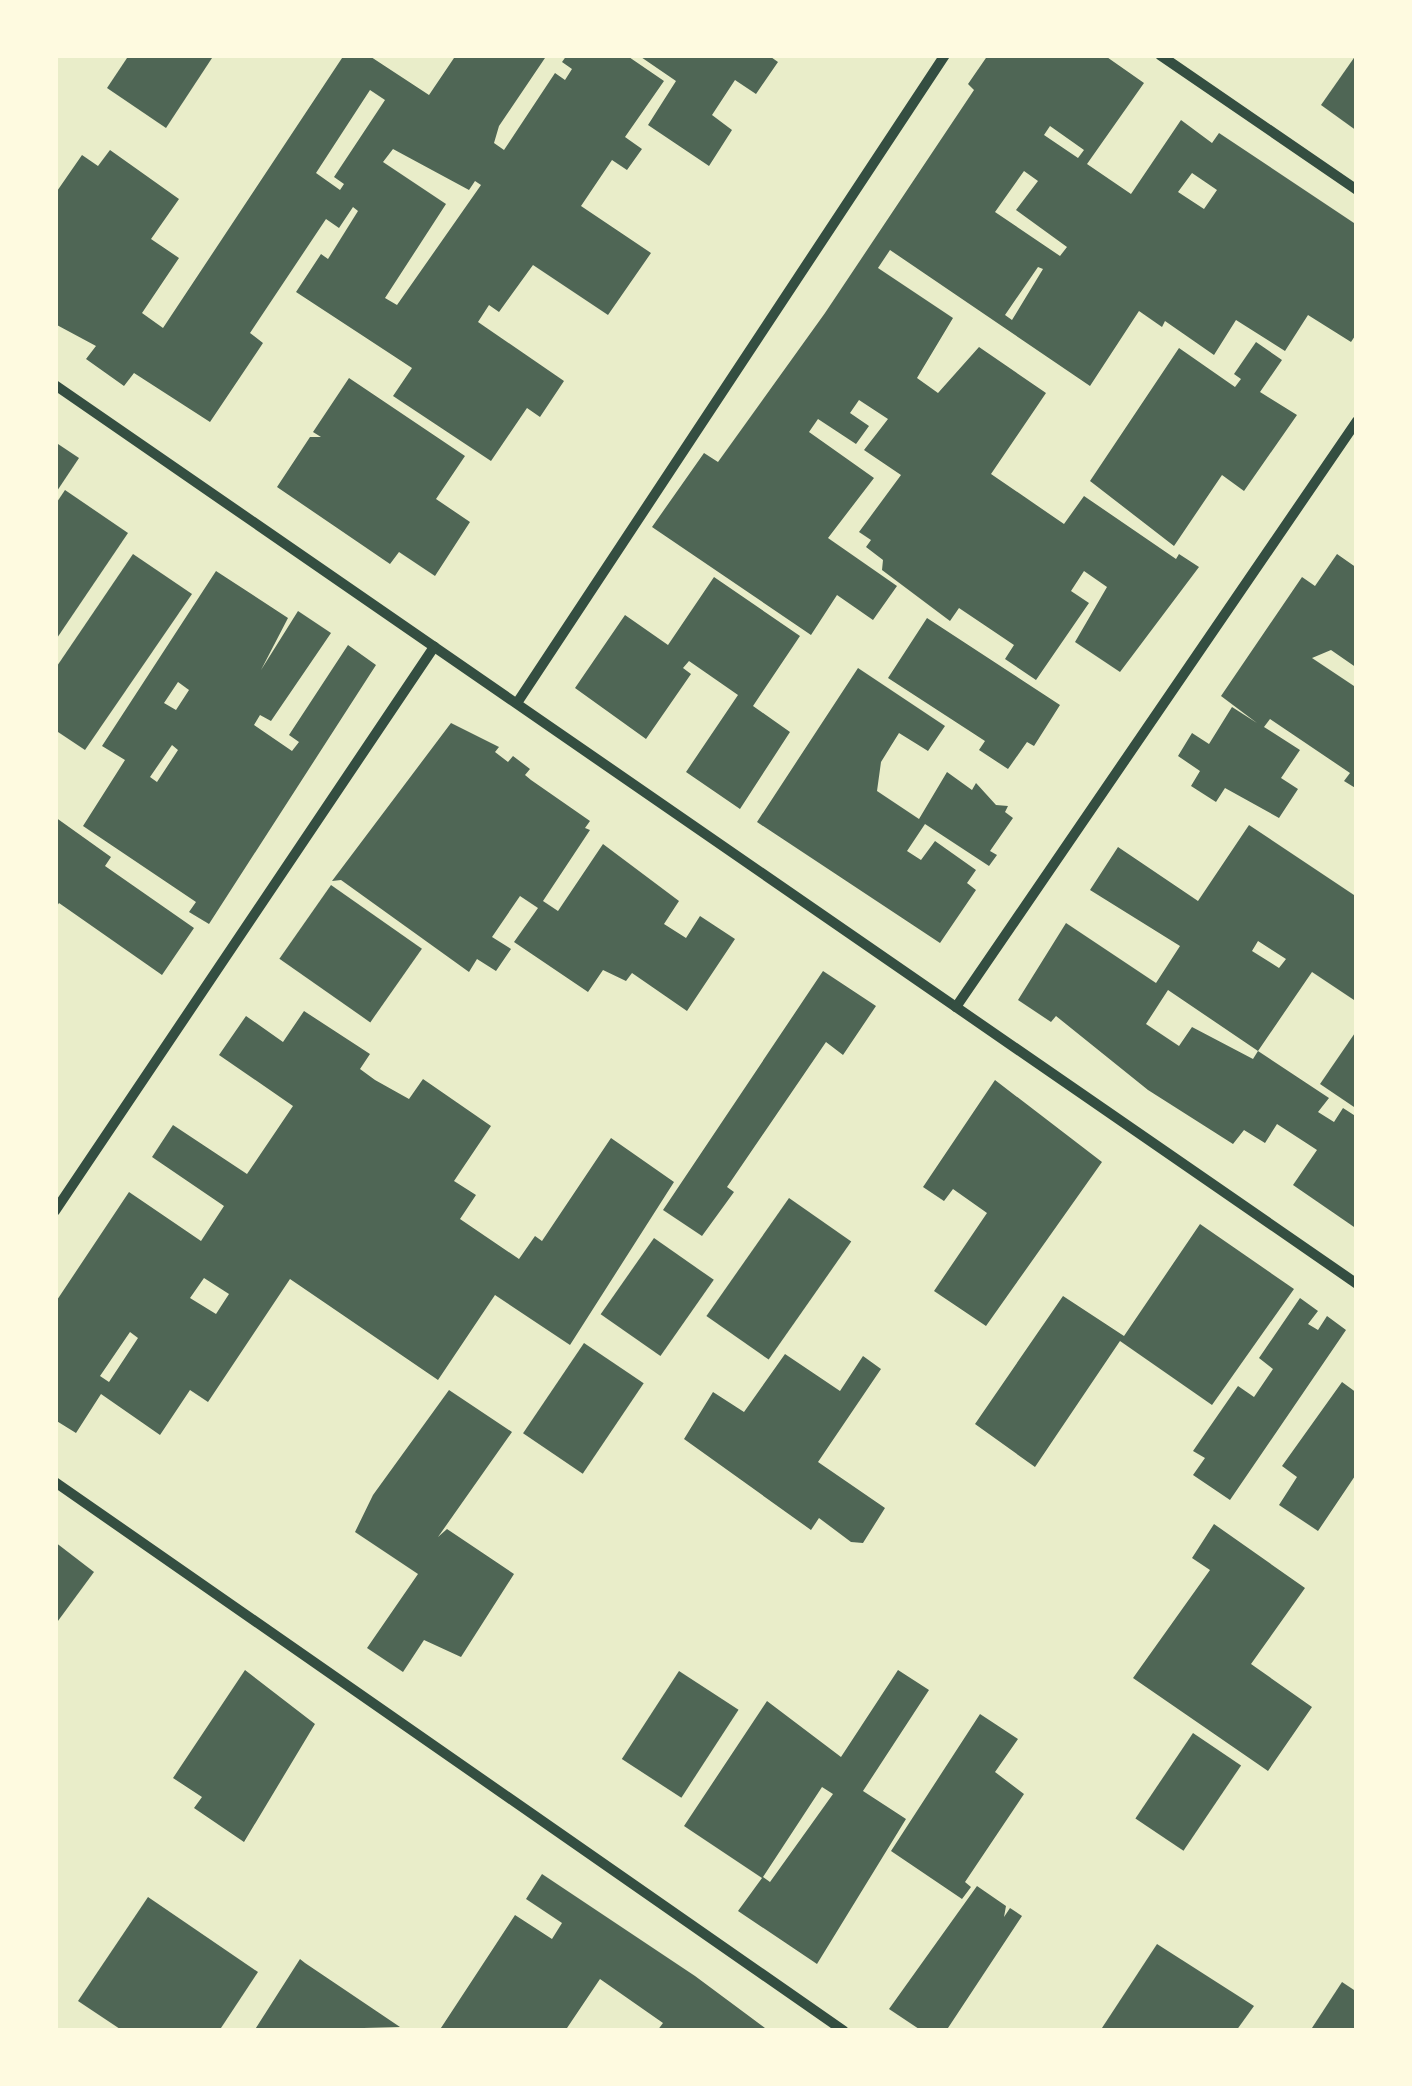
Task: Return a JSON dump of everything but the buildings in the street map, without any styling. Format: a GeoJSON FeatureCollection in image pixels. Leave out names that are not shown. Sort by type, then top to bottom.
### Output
{"type":"FeatureCollection","features":[{"type":"Feature","properties":{"kind":"street"},"geometry":{"type":"LineString","coordinates":[[516,704],[945,55]]}},
{"type":"Feature","properties":{"kind":"street"},"geometry":{"type":"LineString","coordinates":[[1160,55],[1357,190]]}},
{"type":"Feature","properties":{"kind":"street"},"geometry":{"type":"LineString","coordinates":[[55,385],[1357,1284]]}},
{"type":"Feature","properties":{"kind":"street"},"geometry":{"type":"LineString","coordinates":[[956,1007],[1357,421]]}},
{"type":"Feature","properties":{"kind":"street"},"geometry":{"type":"LineString","coordinates":[[55,1210],[434,647]]}},
{"type":"Feature","properties":{"kind":"street"},"geometry":{"type":"LineString","coordinates":[[55,1482],[844,2031]]}}]}
